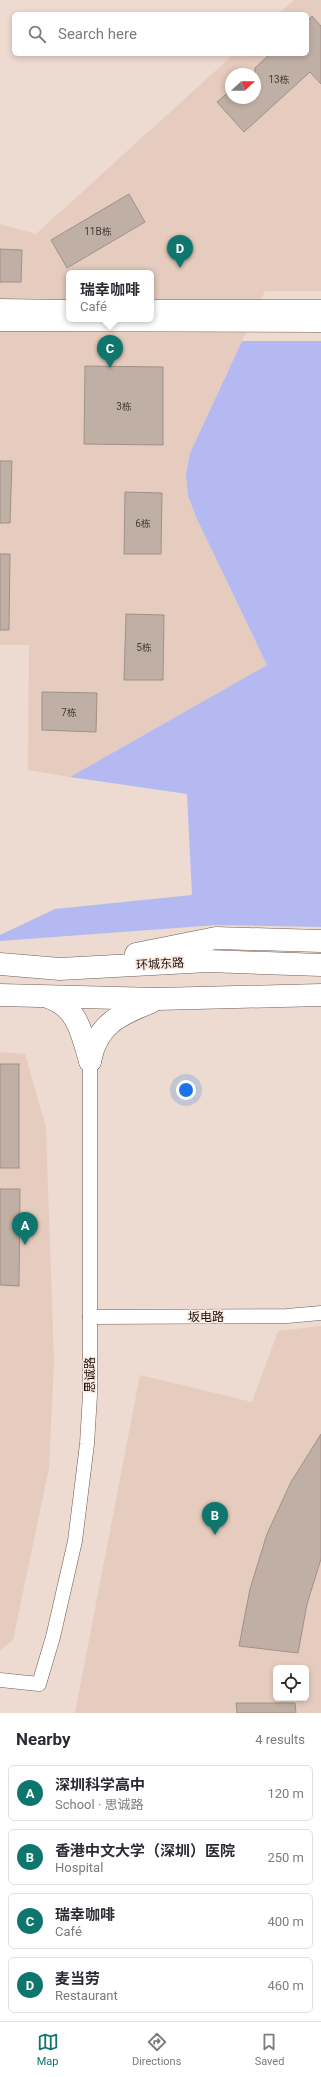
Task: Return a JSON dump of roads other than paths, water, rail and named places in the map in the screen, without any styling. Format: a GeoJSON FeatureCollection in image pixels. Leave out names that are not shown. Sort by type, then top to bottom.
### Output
{"type":"FeatureCollection","features":[{"type":"Feature","properties":{"kind":"main road"},"geometry":{"type":"LineString","coordinates":[[60,969],[216,938],[321,940]]}},
{"type":"Feature","properties":{"kind":"main road","name":"环城东路"},"geometry":{"type":"LineString","coordinates":[[0,964],[60,969],[208,961],[321,965]]}},
{"type":"Feature","properties":{"kind":"main road"},"geometry":{"type":"LineString","coordinates":[[0,995],[157,999],[321,995]]}},
{"type":"Feature","properties":{"kind":"main road"},"geometry":{"type":"LineString","coordinates":[[48,996],[62,1004],[74,1015],[81,1030],[90,1062]]}},
{"type":"Feature","properties":{"kind":"main road"},"geometry":{"type":"LineString","coordinates":[[90,1062],[98,1038],[109,1024],[124,1013],[157,999],[206,1004],[321,1006]]}},
{"type":"Feature","properties":{"kind":"street"},"geometry":{"type":"LineString","coordinates":[[0,308],[66,308]]}},
{"type":"Feature","properties":{"kind":"street"},"geometry":{"type":"LineString","coordinates":[[154,309],[321,309]]}},
{"type":"Feature","properties":{"kind":"street"},"geometry":{"type":"LineString","coordinates":[[0,322],[321,323]]}},
{"type":"Feature","properties":{"kind":"street","name":"思诚路"},"geometry":{"type":"LineString","coordinates":[[0,1680],[39,1684],[66,1589],[83,1492],[90,1402],[90,1062]]}},
{"type":"Feature","properties":{"kind":"street","name":"坂电路"},"geometry":{"type":"LineString","coordinates":[[90,1317],[287,1316],[321,1313]]}},
{"type":"Feature","properties":{"kind":"place","name":"麦当劳"},"geometry":{"type":"Point","coordinates":[180,268]}},
{"type":"Feature","properties":{"kind":"place","name":"瑞幸咖啡"},"geometry":{"type":"Point","coordinates":[110,368]}},
{"type":"Feature","properties":{"kind":"place","name":"深圳科学高中"},"geometry":{"type":"Point","coordinates":[25,1245]}},
{"type":"Feature","properties":{"kind":"place","name":"香港中文大学（深圳）医院"},"geometry":{"type":"Point","coordinates":[215,1535]}}]}
